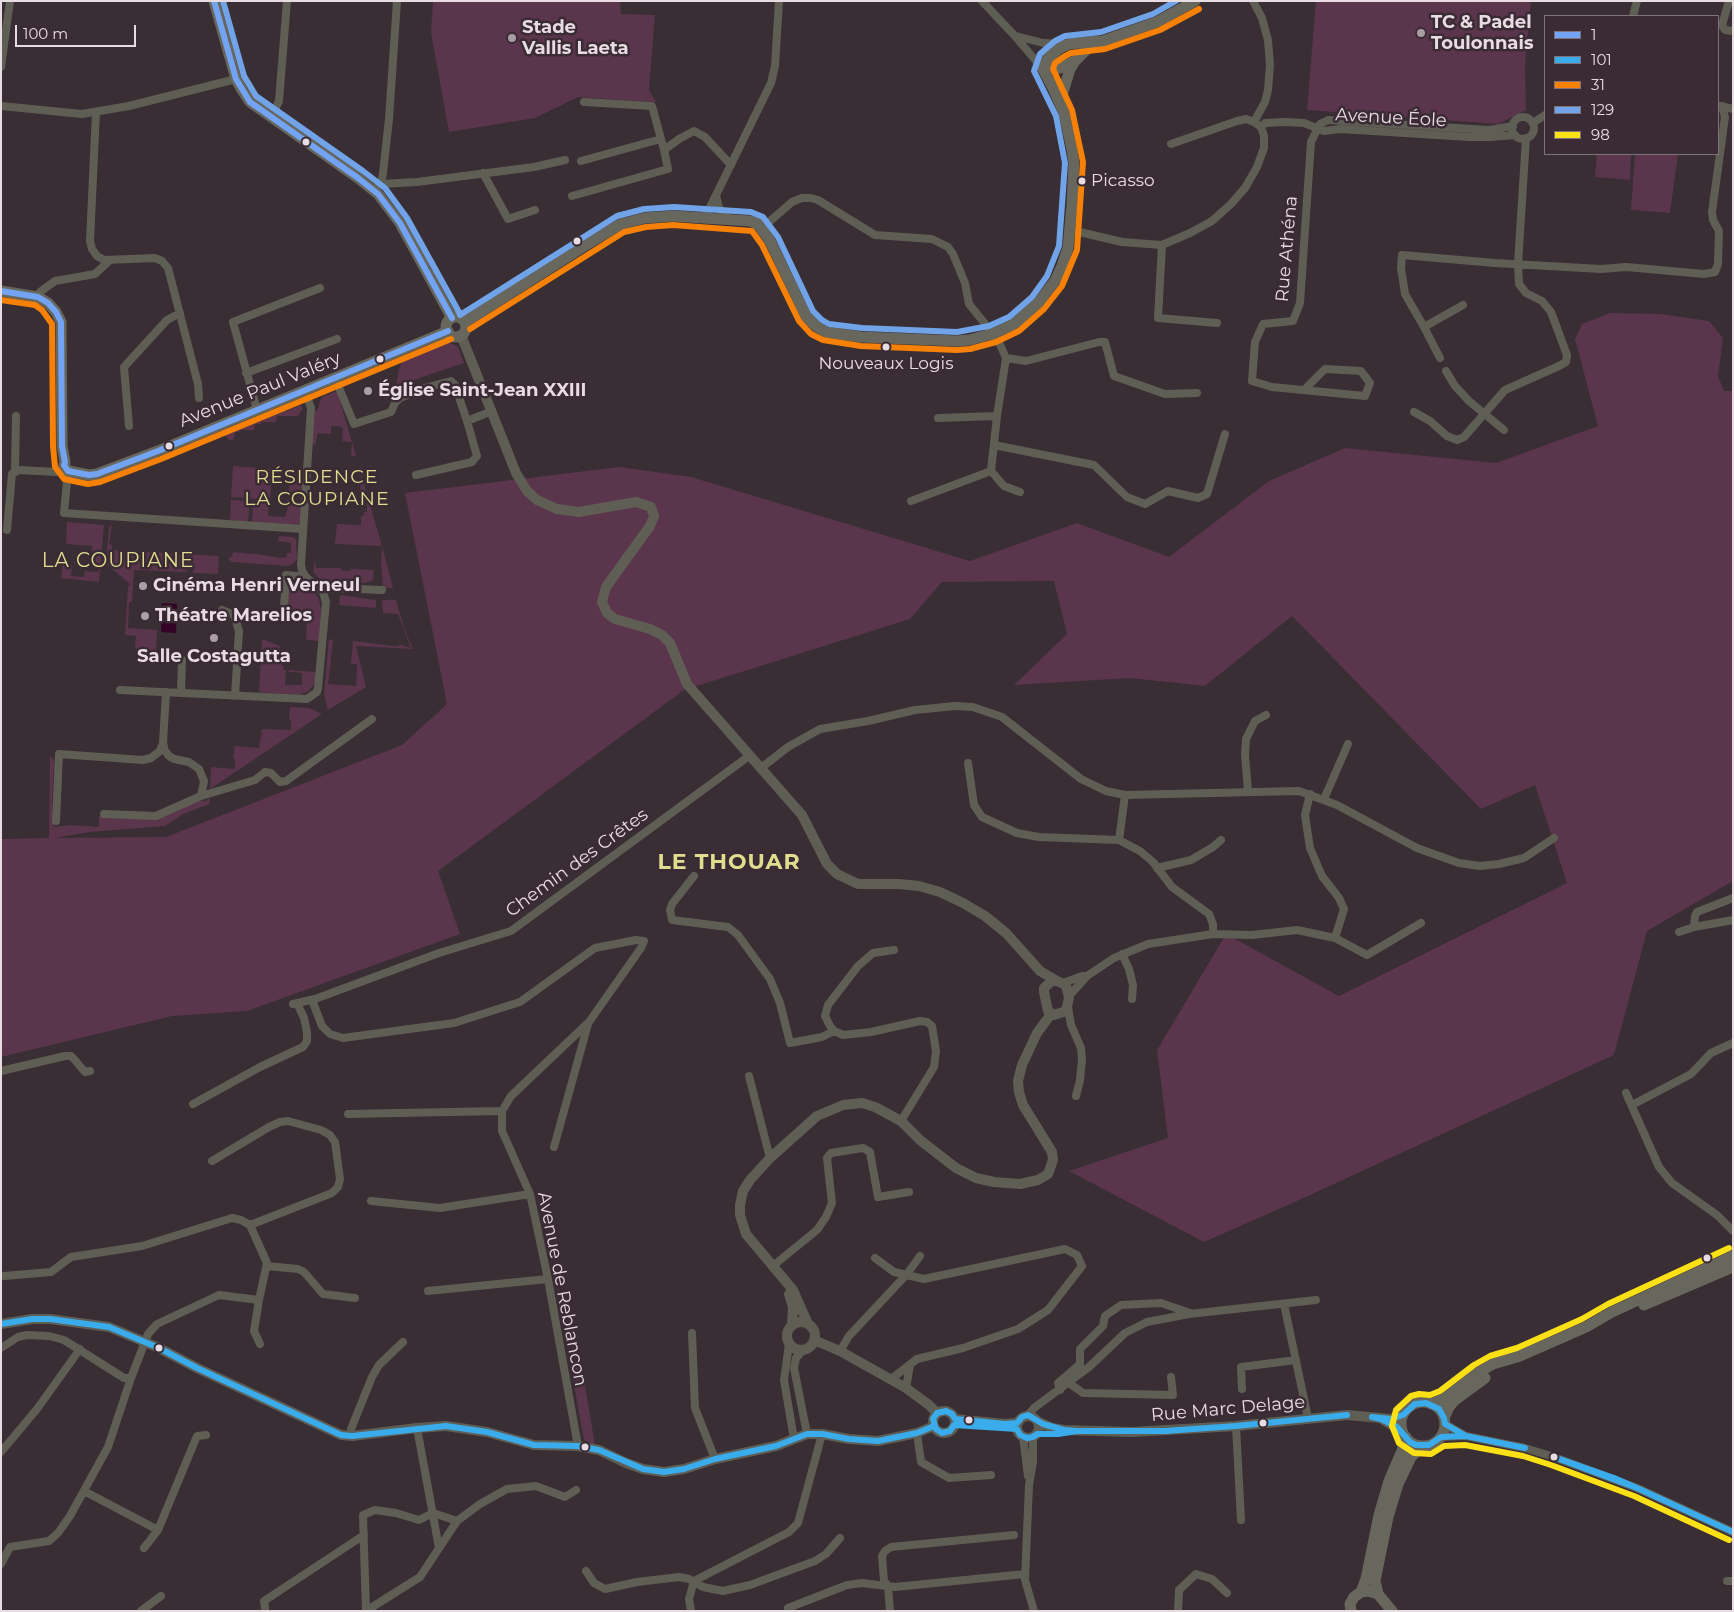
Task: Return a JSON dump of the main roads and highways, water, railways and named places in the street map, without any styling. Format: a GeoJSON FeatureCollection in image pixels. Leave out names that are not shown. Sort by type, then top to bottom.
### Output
{"type":"FeatureCollection","features":[{"type":"Feature","properties":{"kind":"main road"},"geometry":{"type":"LineString","coordinates":[[214,1],[236,79],[250,102],[377,187],[400,222],[452,318]]}},
{"type":"Feature","properties":{"kind":"main road"},"geometry":{"type":"LineString","coordinates":[[1060,102],[1066,80],[1075,61],[1086,50],[1103,41],[1157,22],[1195,1]]}},
{"type":"Feature","properties":{"kind":"main road"},"geometry":{"type":"LineString","coordinates":[[1042,70],[1052,54],[1069,44],[1103,41]]}},
{"type":"Feature","properties":{"kind":"main road"},"geometry":{"type":"LineString","coordinates":[[1042,70],[1060,68],[1075,61]]}},
{"type":"Feature","properties":{"kind":"main road"},"geometry":{"type":"LineString","coordinates":[[465,322],[621,224],[658,216],[750,221],[758,224],[762,228],[806,316],[817,327],[826,332],[848,336],[937,340],[969,340],[992,334],[1014,324],[1027,314],[1050,289],[1062,266],[1068,248],[1071,230],[1074,163],[1070,136],[1060,102],[1042,70]]}},
{"type":"Feature","properties":{"kind":"main road","name":"Avenue Paul Valéry"},"geometry":{"type":"LineString","coordinates":[[1,291],[38,297],[48,303],[56,312],[61,322],[68,466],[89,475],[97,474],[448,332]]}},
{"type":"Feature","properties":{"kind":"main road"},"geometry":{"type":"LineString","coordinates":[[458,317],[465,322],[465,330],[461,335],[455,336],[448,332],[448,322],[452,318],[458,317]]}},
{"type":"Feature","properties":{"kind":"main road"},"geometry":{"type":"LineString","coordinates":[[1431,1404],[1444,1399],[1479,1372],[1493,1364],[1520,1356],[1586,1327],[1612,1312],[1733,1256]]}},
{"type":"Feature","properties":{"kind":"main road"},"geometry":{"type":"LineString","coordinates":[[1586,1327],[1607,1321],[1733,1266]]}},
{"type":"Feature","properties":{"kind":"main road"},"geometry":{"type":"LineString","coordinates":[[1392,1611],[1378,1594],[1376,1581],[1388,1517],[1398,1484],[1411,1456],[1422,1446],[1436,1442],[1441,1437],[1449,1407],[1455,1400],[1483,1379],[1520,1356]]}},
{"type":"Feature","properties":{"kind":"main road"},"geometry":{"type":"LineString","coordinates":[[1422,1446],[1410,1442],[1401,1426],[1403,1415],[1410,1407],[1415,1404],[1431,1404],[1439,1410],[1444,1421]]}},
{"type":"Feature","properties":{"kind":"main road"},"geometry":{"type":"LineString","coordinates":[[1362,1592],[1379,1514],[1389,1481],[1402,1452],[1404,1434]]}},
{"type":"Feature","properties":{"kind":"main road"},"geometry":{"type":"LineString","coordinates":[[1349,1609],[1354,1597],[1362,1592],[1369,1591],[1378,1594]]}},
{"type":"Feature","properties":{"kind":"place","name":"TC & Padel Toulonnais"},"geometry":{"type":"Point","coordinates":[1421,33]}},
{"type":"Feature","properties":{"kind":"place","name":"Stade Vallis Laeta"},"geometry":{"type":"Point","coordinates":[512,38]}},
{"type":"Feature","properties":{"kind":"place","name":"Picasso"},"geometry":{"type":"Point","coordinates":[1082,181]}},
{"type":"Feature","properties":{"kind":"place","name":"Nouveaux Logis"},"geometry":{"type":"Point","coordinates":[886,347]}},
{"type":"Feature","properties":{"kind":"place","name":"Église Saint-Jean XXIII"},"geometry":{"type":"Point","coordinates":[368,391]}},
{"type":"Feature","properties":{"kind":"place","name":"Cinéma Henri Verneul"},"geometry":{"type":"Point","coordinates":[143,586]}},
{"type":"Feature","properties":{"kind":"place","name":"Théatre Marelios"},"geometry":{"type":"Point","coordinates":[145,616]}},
{"type":"Feature","properties":{"kind":"place","name":"Salle Costagutta"},"geometry":{"type":"Point","coordinates":[214,638]}},
{"type":"Feature","properties":{"kind":"district","name":"RÉSIDENCE LA COUPIANE"},"geometry":{"type":"Point","coordinates":[317,488]}},
{"type":"Feature","properties":{"kind":"district","name":"LA COUPIANE"},"geometry":{"type":"Point","coordinates":[118,561]}},
{"type":"Feature","properties":{"kind":"district","name":"LE THOUAR"},"geometry":{"type":"Point","coordinates":[729,863]}}]}
